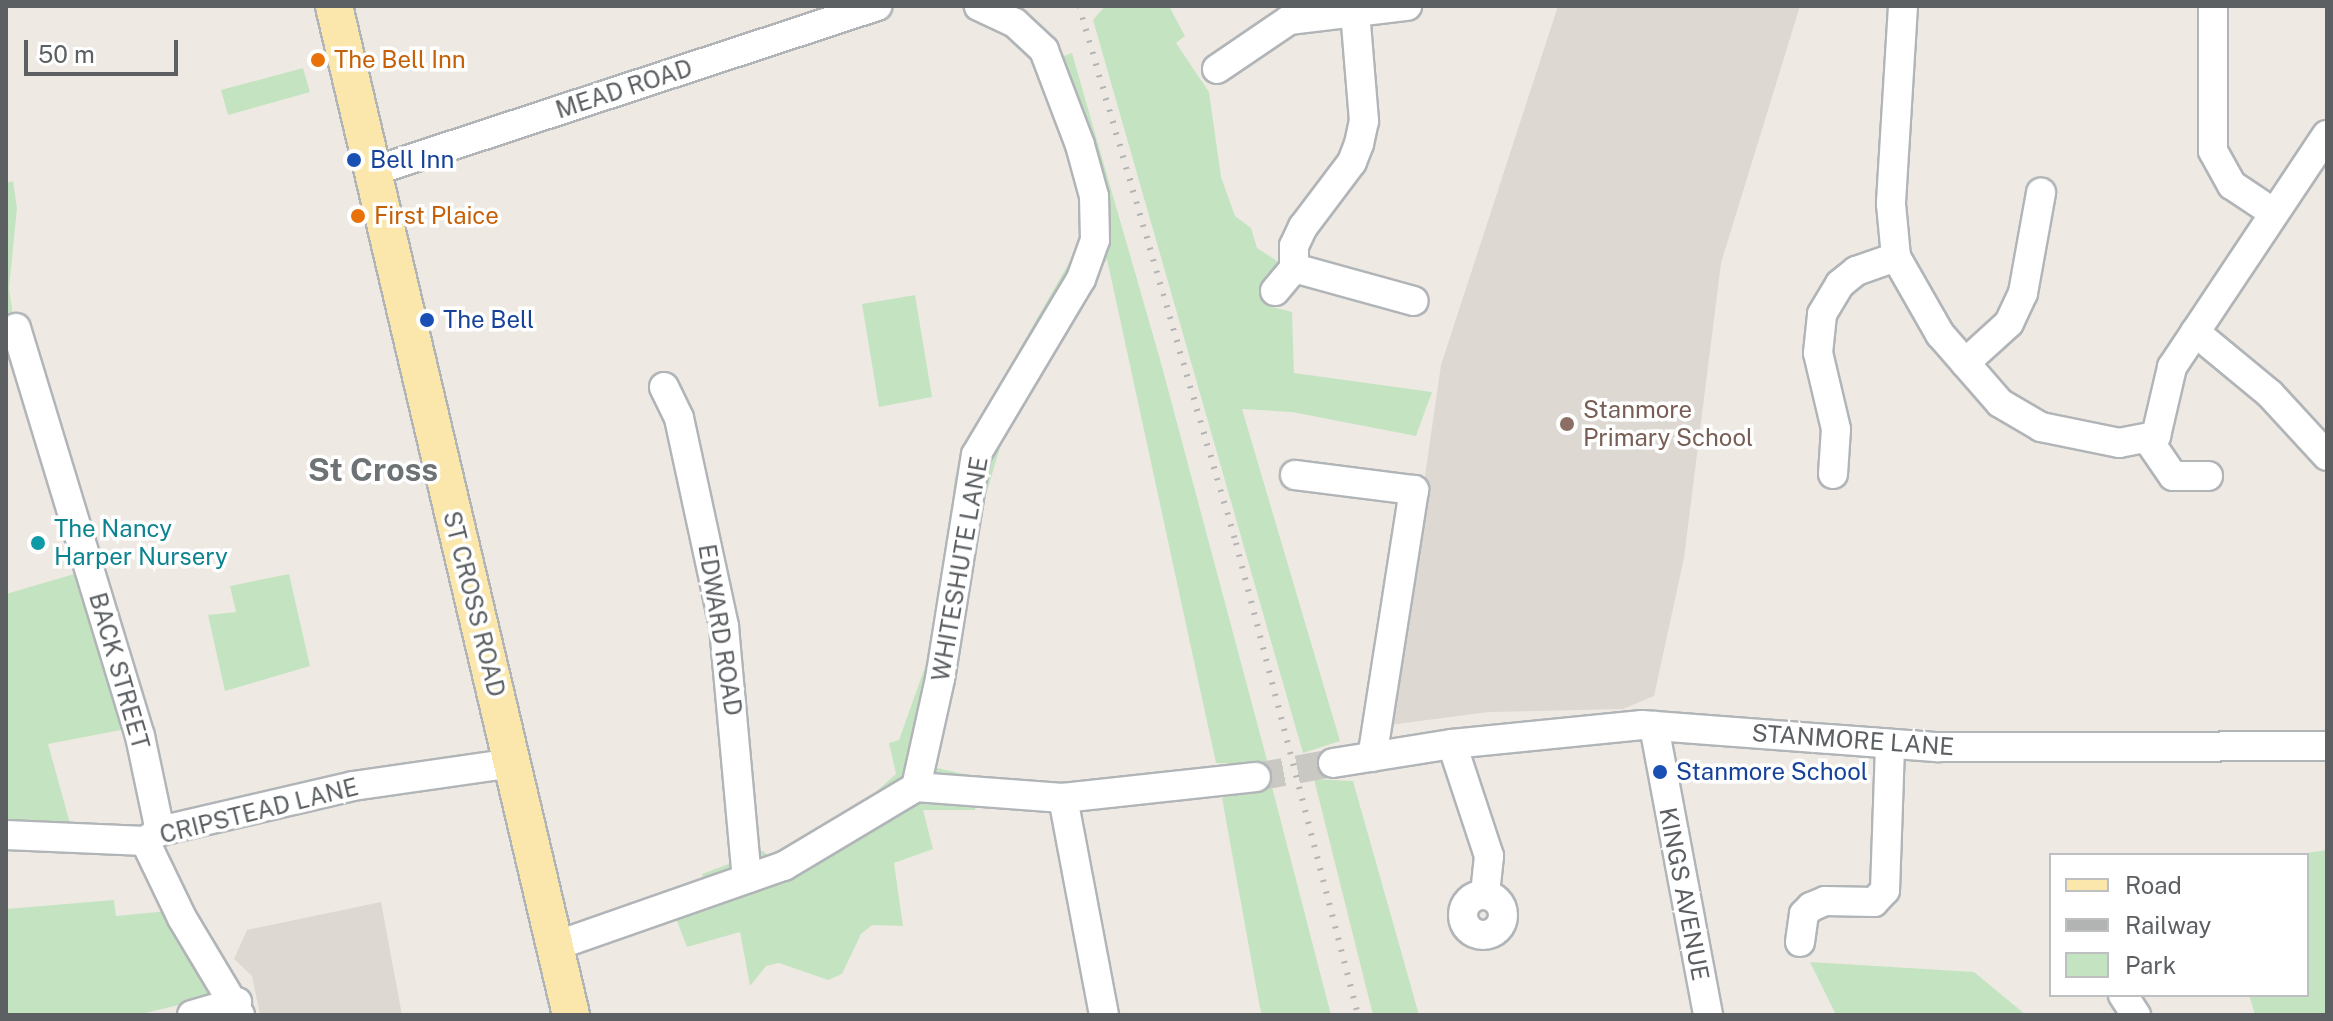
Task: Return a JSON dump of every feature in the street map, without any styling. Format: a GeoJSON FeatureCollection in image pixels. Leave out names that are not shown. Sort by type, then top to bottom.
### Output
{"type":"FeatureCollection","features":[{"type":"Feature","properties":{"kind":"main road","name":"ST CROSS ROAD"},"geometry":{"type":"LineString","coordinates":[[334,6],[371,172],[558,945],[571,1015]]}},
{"type":"Feature","properties":{"kind":"street","name":"WHITESHUTE LANE"},"geometry":{"type":"LineString","coordinates":[[916,787],[940,679],[976,455],[1081,279],[1095,240],[1094,196],[1080,145],[1044,50],[1015,23],[979,6]]}},
{"type":"Feature","properties":{"kind":"street"},"geometry":{"type":"LineString","coordinates":[[1217,69],[1289,20],[1407,6]]}},
{"type":"Feature","properties":{"kind":"street"},"geometry":{"type":"LineString","coordinates":[[1903,6],[1891,204],[1896,257],[1923,312],[2000,403],[2041,427],[2079,439],[2149,441],[2160,430],[2172,367],[2271,211],[2327,135]]}},
{"type":"Feature","properties":{"kind":"street"},"geometry":{"type":"LineString","coordinates":[[2213,6],[2213,151],[2232,185],[2271,211]]}},
{"type":"Feature","properties":{"kind":"street","name":"MEAD ROAD"},"geometry":{"type":"LineString","coordinates":[[371,172],[871,7]]}},
{"type":"Feature","properties":{"kind":"street"},"geometry":{"type":"LineString","coordinates":[[1275,291],[1294,268],[1294,246],[1303,227],[1338,182],[1359,144],[1364,121],[1355,12]]}},
{"type":"Feature","properties":{"kind":"street"},"geometry":{"type":"LineString","coordinates":[[1965,363],[2009,323],[2023,293],[2041,193]]}},
{"type":"Feature","properties":{"kind":"street"},"geometry":{"type":"LineString","coordinates":[[1833,474],[1836,429],[1818,353],[1822,314],[1840,284],[1856,271],[1896,257]]}},
{"type":"Feature","properties":{"kind":"street"},"geometry":{"type":"LineString","coordinates":[[1294,268],[1414,301]]}},
{"type":"Feature","properties":{"kind":"street","name":"BACK STREET"},"geometry":{"type":"LineString","coordinates":[[16,328],[140,736],[153,836],[182,918],[238,1008]]}},
{"type":"Feature","properties":{"kind":"street"},"geometry":{"type":"LineString","coordinates":[[2195,332],[2270,394],[2327,456]]}},
{"type":"Feature","properties":{"kind":"street","name":"EDWARD ROAD"},"geometry":{"type":"LineString","coordinates":[[664,387],[679,418],[724,627],[747,878]]}},
{"type":"Feature","properties":{"kind":"street"},"geometry":{"type":"LineString","coordinates":[[2149,441],[2173,476],[2208,476]]}},
{"type":"Feature","properties":{"kind":"street"},"geometry":{"type":"LineString","coordinates":[[1295,475],[1414,490],[1372,757]]}},
{"type":"Feature","properties":{"kind":"street","name":"STANMORE LANE"},"geometry":{"type":"LineString","coordinates":[[1333,763],[1452,744],[1654,726],[1890,744],[2292,750],[2327,746]]}},
{"type":"Feature","properties":{"kind":"street","name":"KINGS AVENUE"},"geometry":{"type":"LineString","coordinates":[[1654,726],[1708,1015]]}},
{"type":"Feature","properties":{"kind":"street"},"geometry":{"type":"LineString","coordinates":[[1452,744],[1489,856],[1485,895]]}},
{"type":"Feature","properties":{"kind":"street"},"geometry":{"type":"LineString","coordinates":[[1800,942],[1804,914],[1811,907],[1825,901],[1874,902],[1885,890],[1890,744]]}},
{"type":"Feature","properties":{"kind":"street","name":"CRIPSTEAD LANE"},"geometry":{"type":"LineString","coordinates":[[6,835],[153,836],[353,786],[512,763]]}},
{"type":"Feature","properties":{"kind":"street"},"geometry":{"type":"LineString","coordinates":[[558,945],[784,866],[916,787],[1063,798],[1256,777]]}},
{"type":"Feature","properties":{"kind":"street"},"geometry":{"type":"LineString","coordinates":[[1063,798],[1104,1015]]}},
{"type":"Feature","properties":{"kind":"street"},"geometry":{"type":"LineString","coordinates":[[2124,997],[2136,1015]]}},
{"type":"Feature","properties":{"kind":"street"},"geometry":{"type":"LineString","coordinates":[[192,1015],[238,1008]]}},
{"type":"Feature","properties":{"kind":"shaded area","name":"Stanmore Primary School"},"geometry":{"type":"Polygon","coordinates":[[[1558,6],[1800,6],[1721,263],[1684,558],[1654,696],[1623,709],[1489,712],[1389,725],[1441,365],[1558,6]]]}},
{"type":"Feature","properties":{"kind":"shaded area"},"geometry":{"type":"Polygon","coordinates":[[[381,902],[402,1015],[260,1015],[252,976],[234,959],[247,930],[381,902]]]}},
{"type":"Feature","properties":{"kind":"green space"},"geometry":{"type":"Polygon","coordinates":[[[1105,6],[1169,6],[1185,36],[1176,43],[1209,92],[1221,177],[1235,216],[1251,228],[1257,248],[1277,261],[1265,305],[1292,312],[1294,373],[1432,392],[1416,436],[1292,412],[1242,409],[1340,741],[1303,753],[1093,20],[1105,6]]]}},
{"type":"Feature","properties":{"kind":"green space"},"geometry":{"type":"Polygon","coordinates":[[[1072,53],[1161,363],[1268,764],[1216,763],[1107,259],[1006,427],[972,542],[947,545],[955,477],[1007,371],[1082,240],[1083,198],[1061,57],[1072,53]]]}},
{"type":"Feature","properties":{"kind":"green space"},"geometry":{"type":"Polygon","coordinates":[[[303,68],[310,92],[228,115],[221,90],[303,68]]]}},
{"type":"Feature","properties":{"kind":"green space"},"geometry":{"type":"Polygon","coordinates":[[[13,181],[17,208],[9,288],[16,338],[6,367],[6,183],[13,181]]]}},
{"type":"Feature","properties":{"kind":"green space"},"geometry":{"type":"Polygon","coordinates":[[[915,295],[932,397],[879,407],[862,304],[915,295]]]}},
{"type":"Feature","properties":{"kind":"green space"},"geometry":{"type":"Polygon","coordinates":[[[81,572],[126,729],[48,744],[71,827],[6,826],[6,594],[81,572]]]}},
{"type":"Feature","properties":{"kind":"green space"},"geometry":{"type":"Polygon","coordinates":[[[289,574],[310,666],[225,691],[208,615],[236,612],[230,586],[289,574]]]}},
{"type":"Feature","properties":{"kind":"green space"},"geometry":{"type":"Polygon","coordinates":[[[950,650],[933,767],[977,777],[975,810],[923,810],[933,849],[894,863],[903,926],[872,925],[861,934],[842,974],[828,980],[779,963],[766,966],[750,986],[740,932],[687,947],[672,908],[708,899],[702,874],[763,851],[773,860],[842,822],[896,774],[889,743],[899,740],[930,653],[950,650]]]}},
{"type":"Feature","properties":{"kind":"green space"},"geometry":{"type":"Polygon","coordinates":[[[1314,779],[1353,781],[1419,1015],[1373,1015],[1314,779]]]}},
{"type":"Feature","properties":{"kind":"green space"},"geometry":{"type":"Polygon","coordinates":[[[1272,787],[1331,1015],[1262,1015],[1260,1008],[1222,798],[1272,787]]]}},
{"type":"Feature","properties":{"kind":"green space"},"geometry":{"type":"Polygon","coordinates":[[[2327,850],[2327,1015],[2255,1015],[2250,997],[2309,997],[2309,853],[2306,853],[2327,850]]]}},
{"type":"Feature","properties":{"kind":"green space"},"geometry":{"type":"Polygon","coordinates":[[[114,900],[116,916],[168,911],[225,994],[137,1015],[6,1015],[6,909],[114,900]]]}},
{"type":"Feature","properties":{"kind":"green space"},"geometry":{"type":"Polygon","coordinates":[[[1810,962],[1974,972],[2026,1015],[1836,1015],[1810,962]]]}},
{"type":"Feature","properties":{"kind":"tunnel"},"geometry":{"type":"LineString","coordinates":[[1256,777],[1333,763]]}},
{"type":"Feature","properties":{"kind":"railway"},"geometry":{"type":"LineString","coordinates":[[1079,6],[1236,543],[1358,1015]]}},
{"type":"Feature","properties":{"kind":"place","name":"The Bell Inn"},"geometry":{"type":"Point","coordinates":[318,60]}},
{"type":"Feature","properties":{"kind":"place","name":"Bell Inn"},"geometry":{"type":"Point","coordinates":[354,160]}},
{"type":"Feature","properties":{"kind":"place","name":"First Plaice"},"geometry":{"type":"Point","coordinates":[358,216]}},
{"type":"Feature","properties":{"kind":"place","name":"The Bell"},"geometry":{"type":"Point","coordinates":[427,320]}},
{"type":"Feature","properties":{"kind":"place","name":"Stanmore Primary School"},"geometry":{"type":"Point","coordinates":[1567,424]}},
{"type":"Feature","properties":{"kind":"place","name":"The Nancy Harper Nursery"},"geometry":{"type":"Point","coordinates":[38,543]}},
{"type":"Feature","properties":{"kind":"place","name":"Stanmore School"},"geometry":{"type":"Point","coordinates":[1660,772]}},
{"type":"Feature","properties":{"kind":"district","name":"St Cross"},"geometry":{"type":"Point","coordinates":[373,470]}}]}
